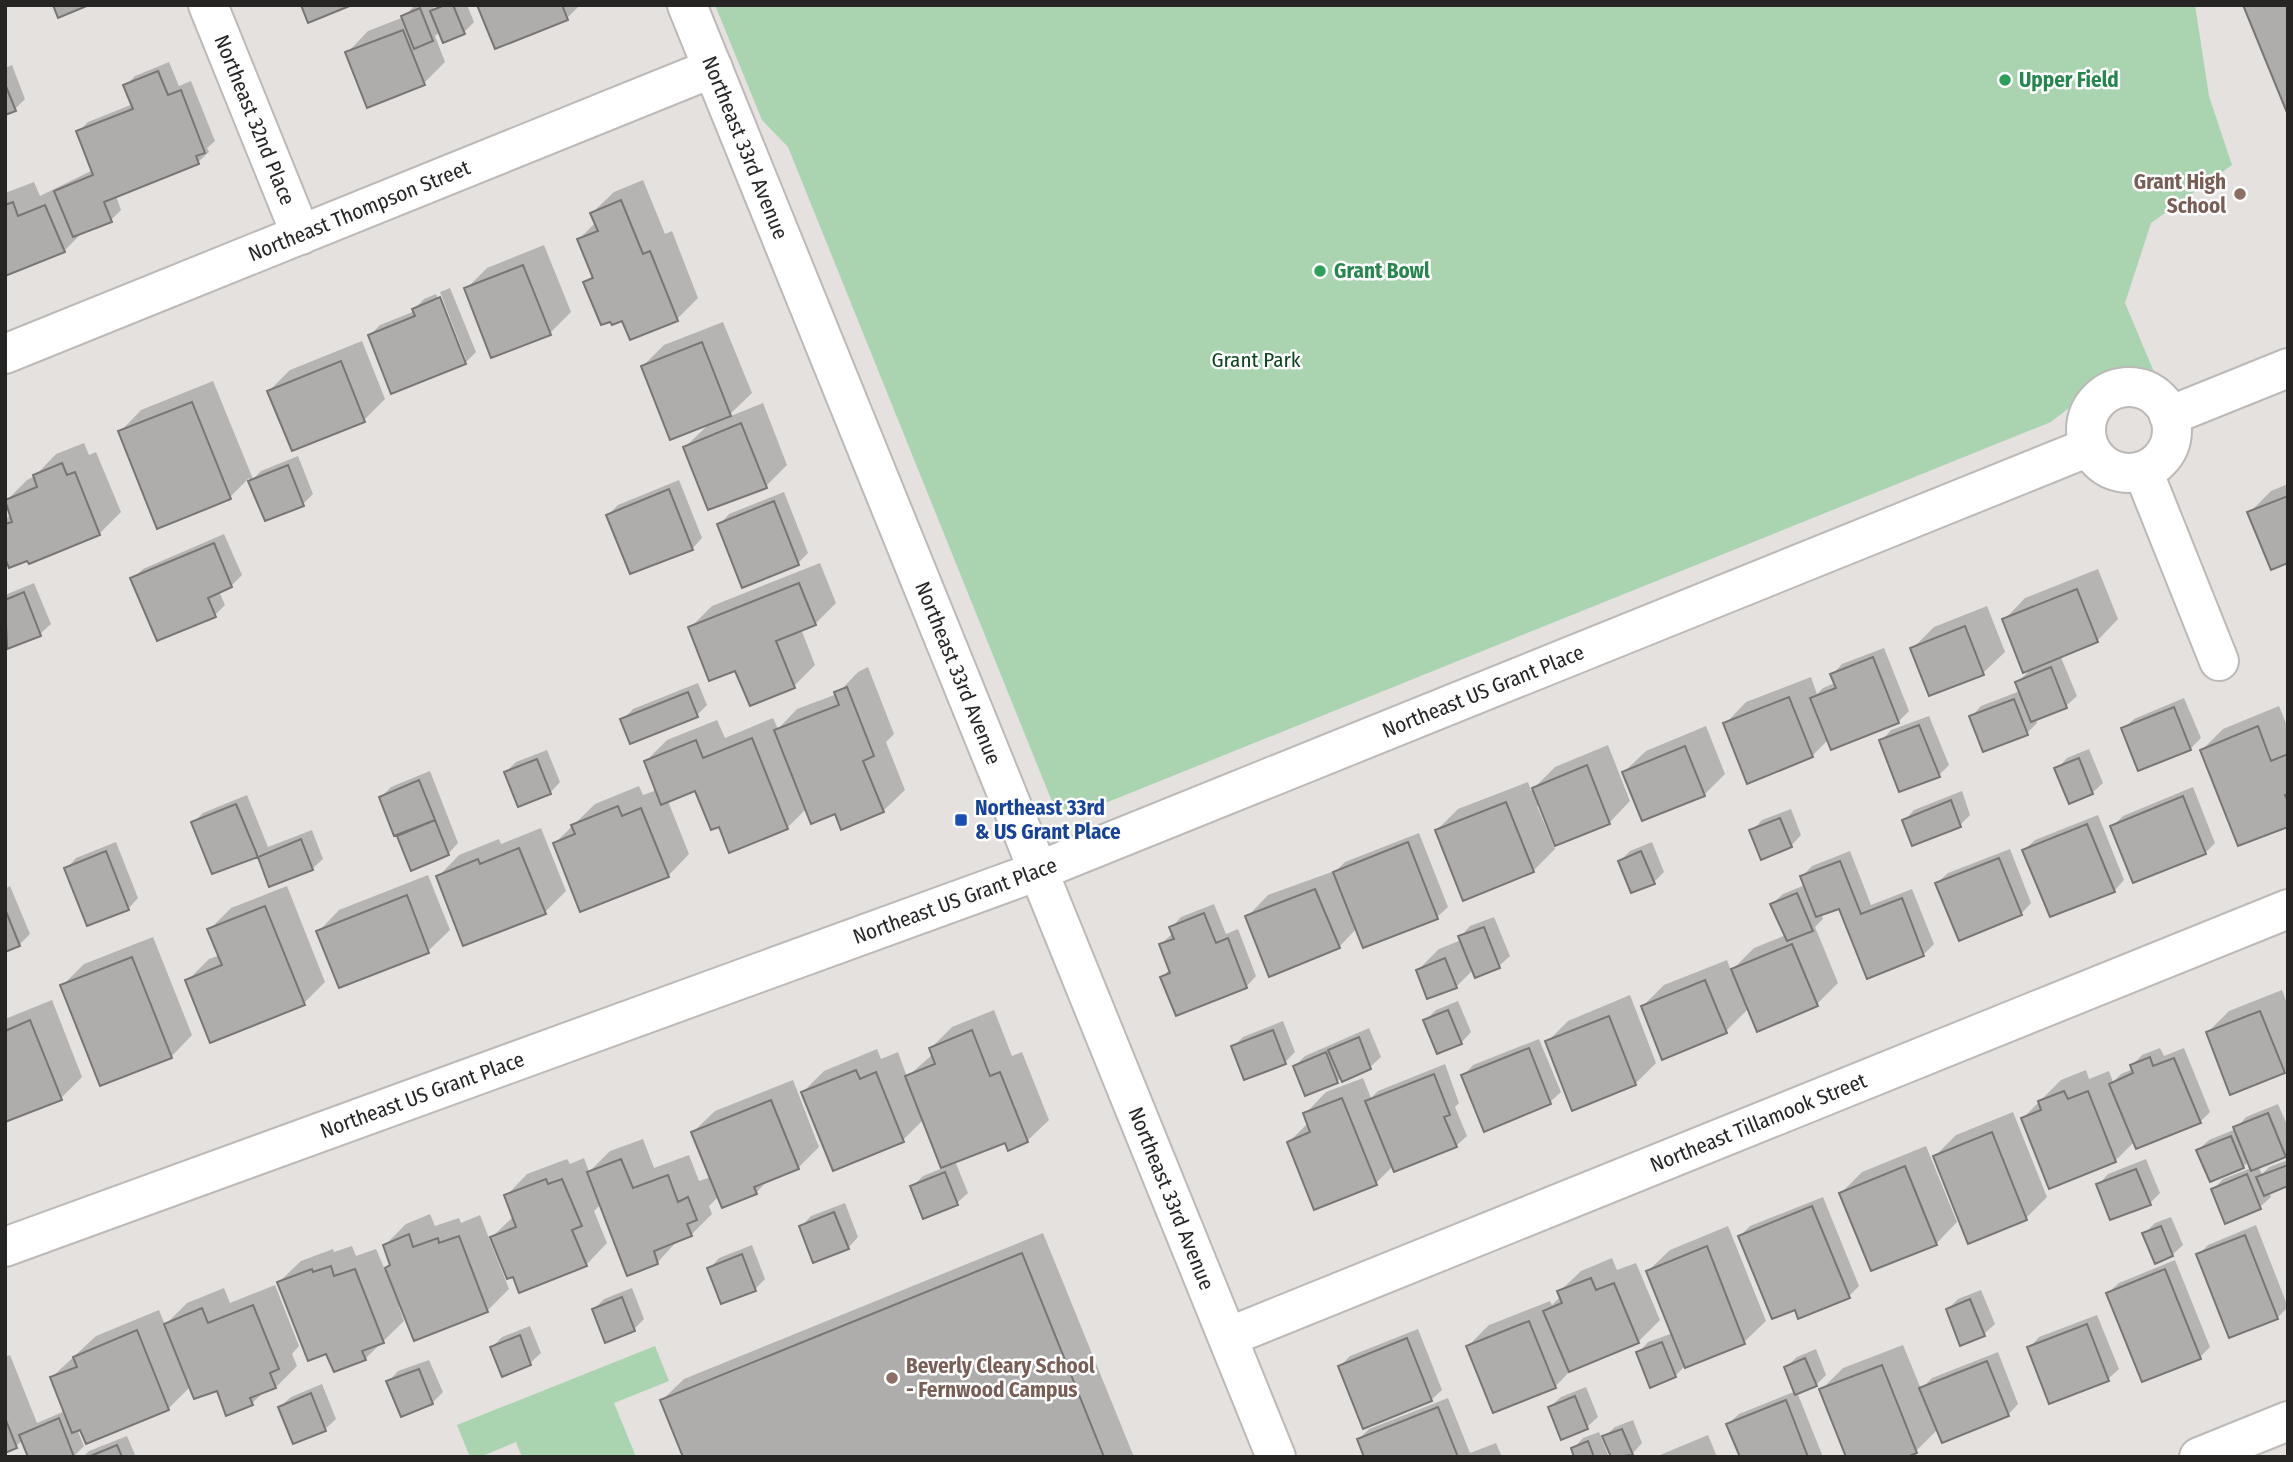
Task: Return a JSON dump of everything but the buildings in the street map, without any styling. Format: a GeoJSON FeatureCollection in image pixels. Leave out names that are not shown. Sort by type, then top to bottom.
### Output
{"type":"FeatureCollection","features":[{"type":"Feature","properties":{"kind":"street","name":"Northeast 32nd Place"},"geometry":{"type":"LineString","coordinates":[[208,5],[301,235]]}},
{"type":"Feature","properties":{"kind":"street","name":"Northeast 33rd Avenue"},"geometry":{"type":"LineString","coordinates":[[687,5],[1276,1457]]}},
{"type":"Feature","properties":{"kind":"street","name":"Northeast Thompson Street"},"geometry":{"type":"LineString","coordinates":[[5,354],[713,68]]}},
{"type":"Feature","properties":{"kind":"street"},"geometry":{"type":"LineString","coordinates":[[2169,416],[2288,368]]}},
{"type":"Feature","properties":{"kind":"street"},"geometry":{"type":"LineString","coordinates":[[2136,388],[2151,393],[2169,416],[2169,446],[2157,463],[2143,471],[2132,473],[2111,470],[2098,461],[2089,447],[2085,432],[2090,411],[2105,395],[2114,390],[2136,388]]}},
{"type":"Feature","properties":{"kind":"street","name":"Northeast US Grant Place"},"geometry":{"type":"LineString","coordinates":[[5,1247],[1038,871],[2089,447]]}},
{"type":"Feature","properties":{"kind":"street"},"geometry":{"type":"LineString","coordinates":[[2143,471],[2219,661]]}},
{"type":"Feature","properties":{"kind":"street","name":"Northeast Tillamook Street"},"geometry":{"type":"LineString","coordinates":[[1228,1336],[2288,909]]}},
{"type":"Feature","properties":{"kind":"street"},"geometry":{"type":"LineString","coordinates":[[2199,1457],[2288,1421]]}},
{"type":"Feature","properties":{"kind":"green space","name":"Grant Park"},"geometry":{"type":"Polygon","coordinates":[[[715,5],[2195,5],[2209,96],[2232,165],[2151,223],[2125,303],[2154,372],[2134,369],[2115,372],[2051,422],[1083,812],[1070,811],[1053,804],[788,147],[762,120],[715,5]]]}},
{"type":"Feature","properties":{"kind":"green space"},"geometry":{"type":"Polygon","coordinates":[[[655,1346],[669,1381],[614,1403],[636,1457],[522,1457],[516,1442],[480,1457],[470,1457],[457,1425],[655,1346]]]}},
{"type":"Feature","properties":{"kind":"place","name":"Upper Field"},"geometry":{"type":"Point","coordinates":[2005,80]}},
{"type":"Feature","properties":{"kind":"place","name":"Grant High School"},"geometry":{"type":"Point","coordinates":[2240,194]}},
{"type":"Feature","properties":{"kind":"place","name":"Grant Bowl"},"geometry":{"type":"Point","coordinates":[1320,271]}},
{"type":"Feature","properties":{"kind":"place","name":"Northeast 33rd & US Grant Place"},"geometry":{"type":"Point","coordinates":[961,820]}},
{"type":"Feature","properties":{"kind":"place","name":"Beverly Cleary School - Fernwood Campus"},"geometry":{"type":"Point","coordinates":[892,1378]}}]}
